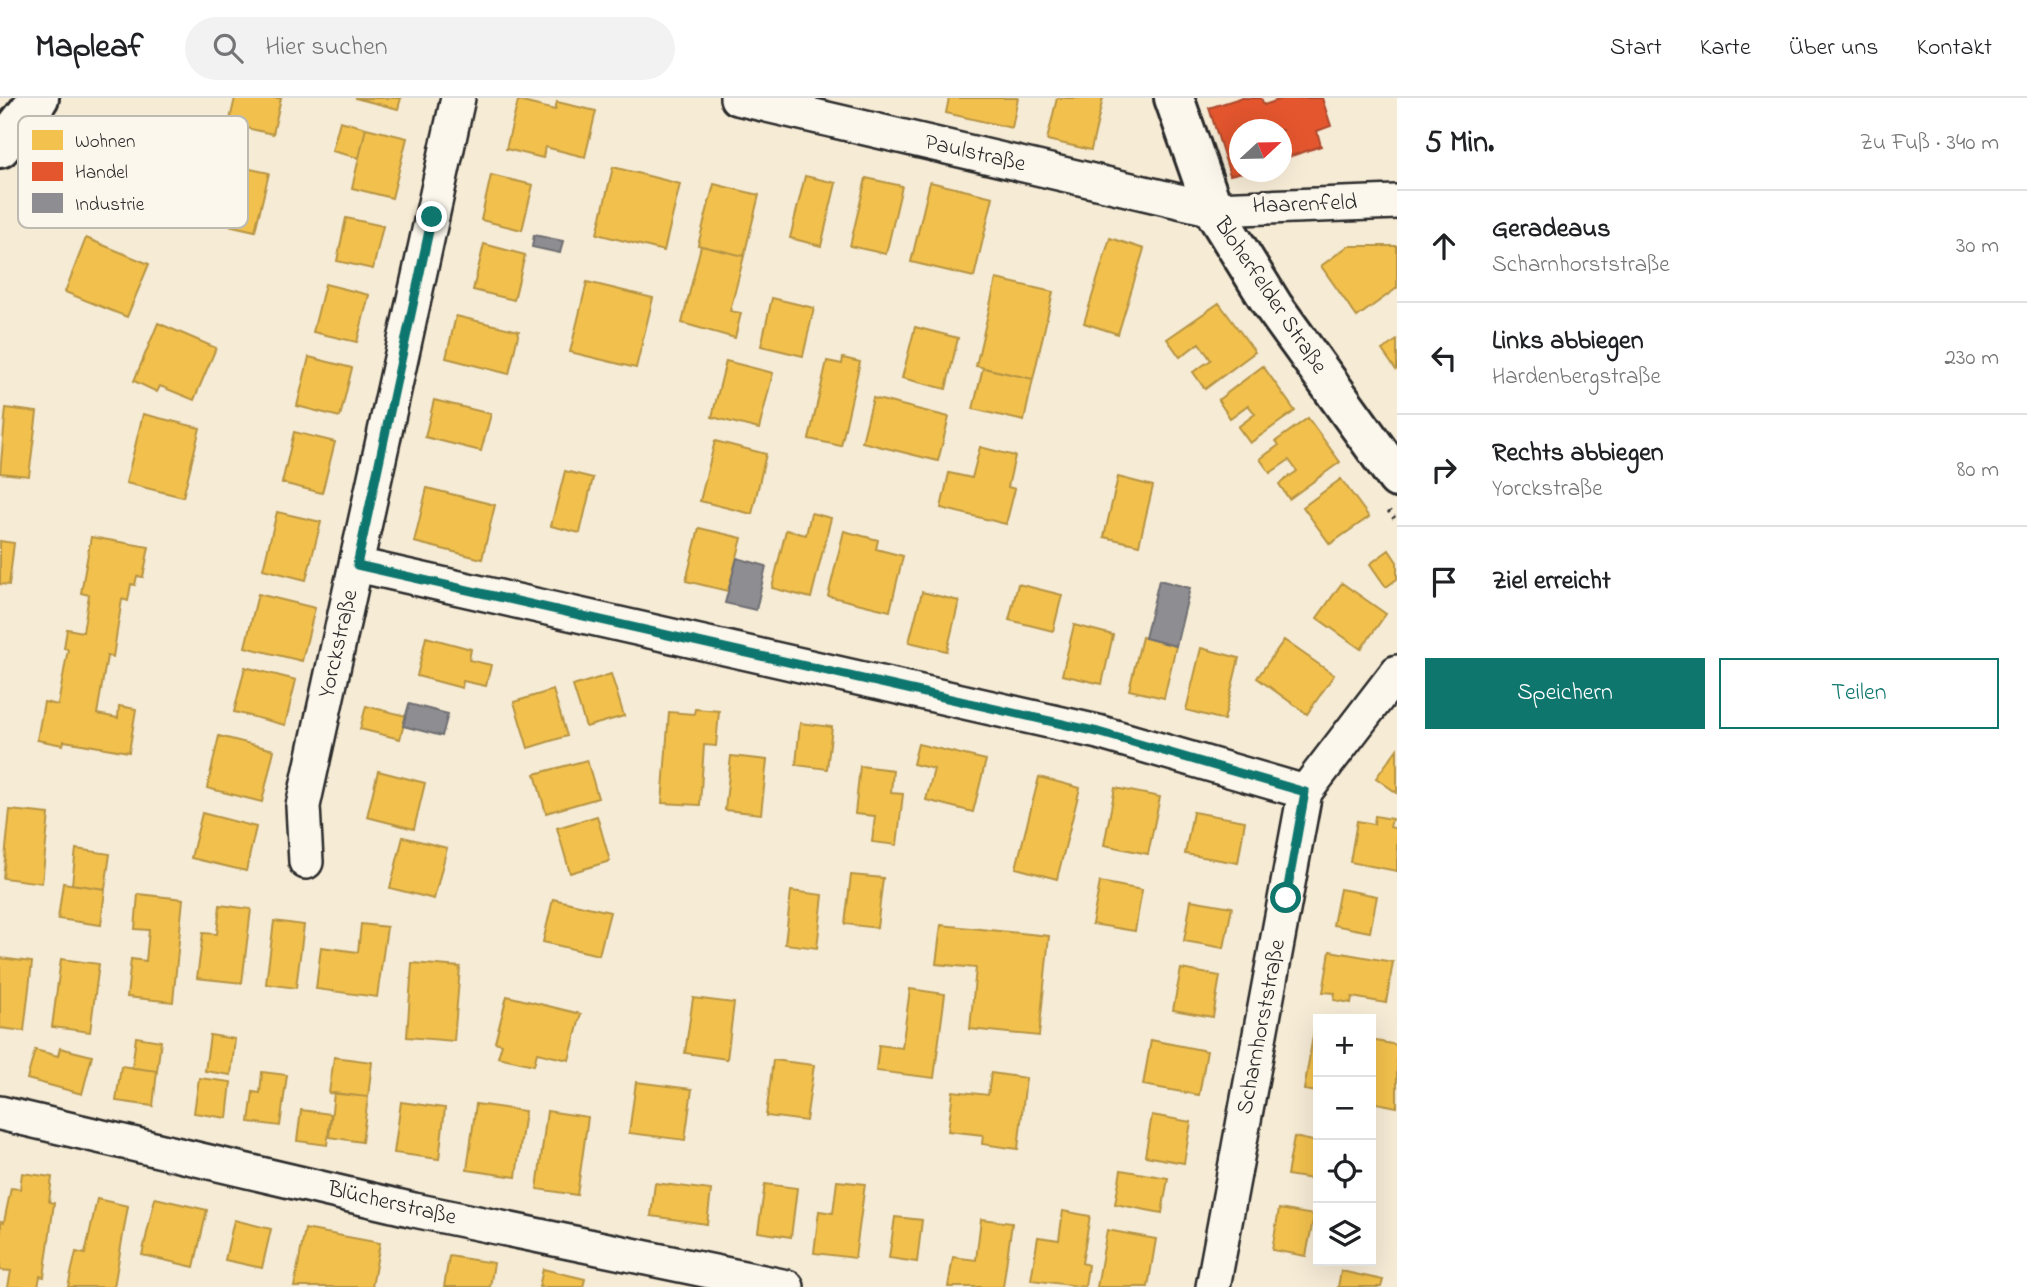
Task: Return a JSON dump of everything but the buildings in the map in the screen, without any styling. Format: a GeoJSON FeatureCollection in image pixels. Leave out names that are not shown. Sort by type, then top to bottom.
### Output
{"type":"FeatureCollection","features":[{"type":"Feature","properties":{"kind":"street"},"geometry":{"type":"LineString","coordinates":[[25,116],[39,98]]}},
{"type":"Feature","properties":{"kind":"street","name":"Yorckstraße"},"geometry":{"type":"LineString","coordinates":[[306,862],[303,806],[458,98]]}},
{"type":"Feature","properties":{"kind":"street","name":"Paulstraße"},"geometry":{"type":"LineString","coordinates":[[737,98],[1213,209]]}},
{"type":"Feature","properties":{"kind":"street","name":"Bloherfelder Straße"},"geometry":{"type":"LineString","coordinates":[[1174,98],[1213,209],[1273,306],[1397,478]]}},
{"type":"Feature","properties":{"kind":"street"},"geometry":{"type":"LineString","coordinates":[[0,148],[18,125]]}},
{"type":"Feature","properties":{"kind":"street","name":"Haarenfeld"},"geometry":{"type":"LineString","coordinates":[[1213,209],[1397,202]]}},
{"type":"Feature","properties":{"kind":"street"},"geometry":{"type":"LineString","coordinates":[[357,565],[1098,732],[1305,792]]}},
{"type":"Feature","properties":{"kind":"street","name":"Scharnhorststraße"},"geometry":{"type":"LineString","coordinates":[[1213,1287],[1305,792],[1397,672]]}},
{"type":"Feature","properties":{"kind":"street","name":"Blücherstraße"},"geometry":{"type":"LineString","coordinates":[[0,1112],[414,1210],[787,1287]]}},
{"type":"Feature","properties":{"kind":"route"},"geometry":{"type":"LineString","coordinates":[[432,217],[357,565],[1098,732],[1305,792],[1286,898]]}}]}
